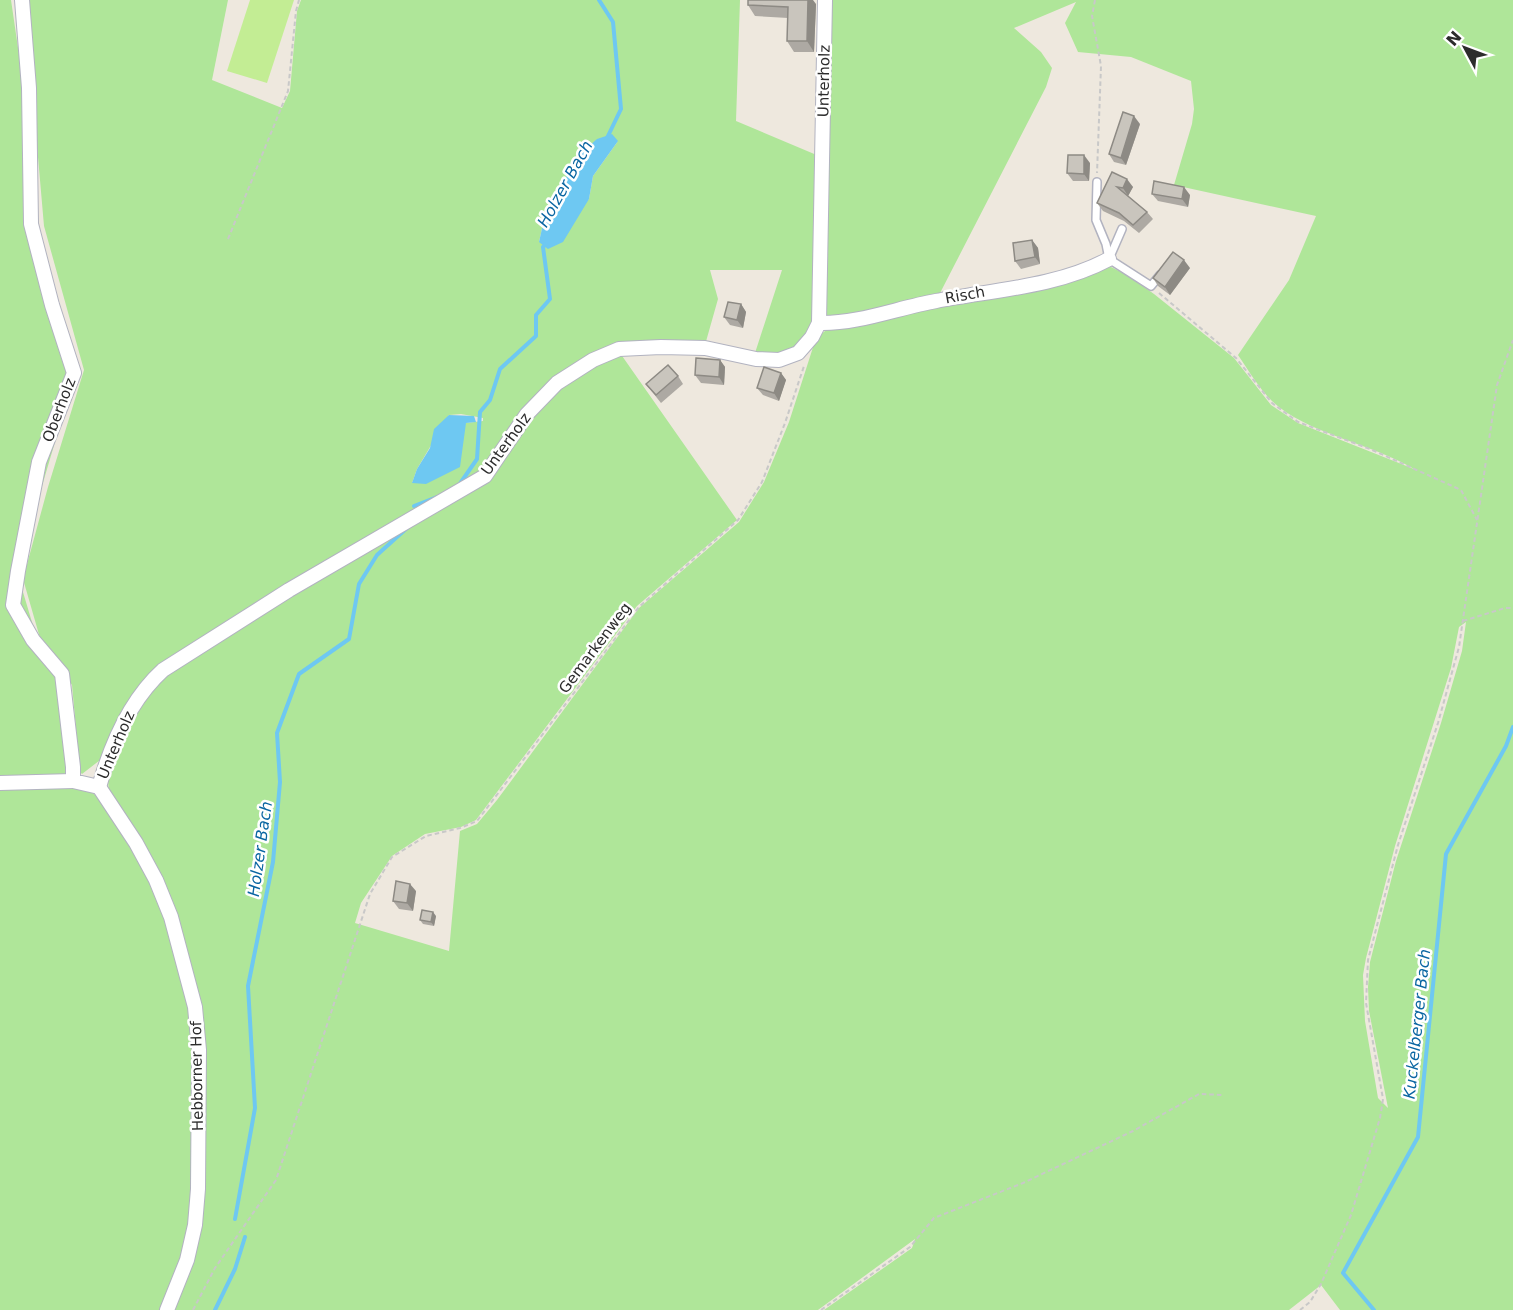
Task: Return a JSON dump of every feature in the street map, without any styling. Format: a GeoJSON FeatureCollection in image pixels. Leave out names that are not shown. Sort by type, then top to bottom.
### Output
{"type":"FeatureCollection","features":[{"type":"Feature","properties":{"kind":"street","name":"Oberholz"},"geometry":{"type":"LineString","coordinates":[[22,0],[28,88],[31,224],[52,305],[74,373],[39,462],[13,605],[33,640],[62,674],[73,781]]}},
{"type":"Feature","properties":{"kind":"street","name":"Unterholz"},"geometry":{"type":"LineString","coordinates":[[819,323],[825,0]]}},
{"type":"Feature","properties":{"kind":"street","name":"Risch"},"geometry":{"type":"LineString","coordinates":[[819,323],[839,322],[934,301],[1043,281],[1090,269],[1109,260]]}},
{"type":"Feature","properties":{"kind":"street"},"geometry":{"type":"LineString","coordinates":[[798,353],[812,337],[819,323]]}},
{"type":"Feature","properties":{"kind":"street","name":"Unterholz"},"geometry":{"type":"LineString","coordinates":[[99,787],[106,760],[130,712],[148,684],[163,670],[289,590],[485,477],[526,414],[557,383],[592,360],[619,349],[661,347],[705,348],[766,360],[779,360],[798,353]]}},
{"type":"Feature","properties":{"kind":"street"},"geometry":{"type":"LineString","coordinates":[[0,783],[73,781],[99,787]]}},
{"type":"Feature","properties":{"kind":"street","name":"Hebborner Hof"},"geometry":{"type":"LineString","coordinates":[[99,787],[136,843],[156,880],[171,917],[195,1007],[199,1050],[198,1189],[195,1225],[187,1260],[167,1310]]}},
{"type":"Feature","properties":{"kind":"lane"},"geometry":{"type":"LineString","coordinates":[[1097,182],[1096,220],[1106,244],[1109,260],[1151,286],[1162,272]]}},
{"type":"Feature","properties":{"kind":"lane"},"geometry":{"type":"LineString","coordinates":[[1109,260],[1122,229]]}},
{"type":"Feature","properties":{"kind":"path"},"geometry":{"type":"LineString","coordinates":[[228,239],[288,91],[299,0]]}},
{"type":"Feature","properties":{"kind":"path"},"geometry":{"type":"LineString","coordinates":[[1095,0],[1092,16],[1101,66],[1097,182]]}},
{"type":"Feature","properties":{"kind":"path"},"geometry":{"type":"LineString","coordinates":[[1151,286],[1236,357],[1256,386],[1272,403],[1298,422],[1370,449],[1461,490],[1477,520]]}},
{"type":"Feature","properties":{"kind":"path"},"geometry":{"type":"LineString","coordinates":[[1300,1310],[1310,1302],[1321,1284],[1351,1215],[1380,1118],[1383,1100],[1366,1004],[1368,960],[1398,845],[1459,647],[1497,385],[1513,340]]}},
{"type":"Feature","properties":{"kind":"path","name":"Gemarkenweg"},"geometry":{"type":"LineString","coordinates":[[193,1310],[215,1268],[276,1180],[370,894],[392,857],[426,836],[460,828],[477,821],[639,607],[738,520],[762,482],[785,423],[804,363],[798,353]]}},
{"type":"Feature","properties":{"kind":"path"},"geometry":{"type":"LineString","coordinates":[[1463,621],[1505,608],[1513,608]]}},
{"type":"Feature","properties":{"kind":"path"},"geometry":{"type":"LineString","coordinates":[[821,1310],[910,1247],[934,1218],[1034,1178],[1133,1131],[1199,1094],[1224,1095]]}},
{"type":"Feature","properties":{"kind":"green space"},"geometry":{"type":"Polygon","coordinates":[[[0,0],[11,0],[24,89],[39,227],[76,371],[42,486],[20,582],[37,639],[68,686],[68,768],[60,778],[0,780],[0,0]]]}},
{"type":"Feature","properties":{"kind":"green space"},"geometry":{"type":"Polygon","coordinates":[[[20,0],[228,0],[212,80],[282,108],[290,91],[297,11],[301,0],[740,0],[736,121],[819,156],[814,320],[805,337],[786,353],[755,353],[782,270],[710,270],[718,299],[705,345],[639,343],[555,383],[484,475],[168,663],[104,757],[82,774],[72,685],[40,638],[23,579],[84,370],[44,226],[32,88],[20,0]],[[618,141],[562,191],[543,224],[539,242],[589,199],[593,176],[618,141]],[[461,414],[449,415],[417,469],[412,483],[466,423],[483,421],[483,418],[461,414]]]}},
{"type":"Feature","properties":{"kind":"green space"},"geometry":{"type":"Polygon","coordinates":[[[250,0],[294,0],[267,83],[227,71],[250,0]]]}},
{"type":"Feature","properties":{"kind":"green space"},"geometry":{"type":"Polygon","coordinates":[[[829,0],[1513,0],[1513,1310],[1340,1310],[1321,1285],[1289,1310],[824,1310],[912,1248],[915,1239],[818,1310],[0,1310],[0,786],[68,786],[87,790],[99,798],[124,829],[147,869],[168,921],[181,974],[189,967],[168,898],[150,859],[117,810],[110,793],[109,766],[113,751],[135,707],[155,682],[177,665],[289,593],[486,479],[528,414],[558,385],[594,361],[620,353],[737,520],[637,606],[476,820],[461,827],[425,834],[392,856],[361,903],[355,923],[449,951],[460,831],[477,824],[497,800],[639,608],[739,522],[764,482],[789,422],[816,338],[829,328],[969,297],[1040,286],[1075,278],[1109,266],[1127,275],[1154,294],[1234,358],[1271,405],[1298,423],[1414,469],[1379,452],[1302,422],[1272,401],[1258,385],[1238,355],[1289,280],[1316,216],[1174,185],[1192,124],[1194,109],[1191,81],[1131,57],[1078,52],[1065,23],[1076,2],[1014,28],[1041,52],[1052,68],[1046,87],[938,297],[839,319],[827,316],[823,306],[829,0]],[[1466,622],[1459,627],[1451,668],[1395,846],[1363,975],[1365,1021],[1378,1098],[1388,1108],[1369,1011],[1370,962],[1396,861],[1462,651],[1466,622]]]}},
{"type":"Feature","properties":{"kind":"water"},"geometry":{"type":"Polygon","coordinates":[[[612,134],[618,141],[593,176],[589,199],[563,242],[548,249],[539,242],[543,224],[562,191],[571,162],[597,139],[612,134]]]}},
{"type":"Feature","properties":{"kind":"water"},"geometry":{"type":"Polygon","coordinates":[[[449,415],[474,416],[476,422],[466,423],[460,467],[426,484],[412,483],[417,469],[430,448],[434,429],[449,415]]]}},
{"type":"Feature","properties":{"kind":"building"},"geometry":{"type":"Polygon","coordinates":[[[748,0],[808,0],[807,41],[787,41],[788,7],[748,5],[748,0]]]}},
{"type":"Feature","properties":{"kind":"building"},"geometry":{"type":"Polygon","coordinates":[[[1123,112],[1134,116],[1121,158],[1109,154],[1123,112]]]}},
{"type":"Feature","properties":{"kind":"building"},"geometry":{"type":"Polygon","coordinates":[[[1068,155],[1084,155],[1084,174],[1067,173],[1068,155]]]}},
{"type":"Feature","properties":{"kind":"building"},"geometry":{"type":"Polygon","coordinates":[[[1112,172],[1127,179],[1123,188],[1117,187],[1147,212],[1133,225],[1119,213],[1097,203],[1112,172]]]}},
{"type":"Feature","properties":{"kind":"building"},"geometry":{"type":"Polygon","coordinates":[[[1154,181],[1184,187],[1182,199],[1152,194],[1154,181]]]}},
{"type":"Feature","properties":{"kind":"building"},"geometry":{"type":"Polygon","coordinates":[[[1032,240],[1035,257],[1015,261],[1013,243],[1032,240]]]}},
{"type":"Feature","properties":{"kind":"building"},"geometry":{"type":"Polygon","coordinates":[[[1173,252],[1184,260],[1165,287],[1153,278],[1173,252]]]}},
{"type":"Feature","properties":{"kind":"building"},"geometry":{"type":"Polygon","coordinates":[[[728,302],[741,304],[737,320],[724,317],[728,302]]]}},
{"type":"Feature","properties":{"kind":"building"},"geometry":{"type":"Polygon","coordinates":[[[696,358],[720,360],[719,377],[695,375],[696,358]]]}},
{"type":"Feature","properties":{"kind":"building"},"geometry":{"type":"Polygon","coordinates":[[[668,365],[678,376],[656,395],[646,384],[668,365]]]}},
{"type":"Feature","properties":{"kind":"building"},"geometry":{"type":"Polygon","coordinates":[[[764,367],[781,373],[774,393],[757,388],[764,367]]]}},
{"type":"Feature","properties":{"kind":"building"},"geometry":{"type":"Polygon","coordinates":[[[396,881],[410,884],[407,903],[393,901],[396,881]]]}},
{"type":"Feature","properties":{"kind":"building"},"geometry":{"type":"Polygon","coordinates":[[[422,910],[433,912],[431,922],[420,920],[422,910]]]}},
{"type":"Feature","properties":{"kind":"waterway","name":"Holzer Bach"},"geometry":{"type":"LineString","coordinates":[[599,0],[613,22],[621,109],[607,138]]}},
{"type":"Feature","properties":{"kind":"waterway","name":"Holzer Bach"},"geometry":{"type":"LineString","coordinates":[[459,485],[477,459],[480,412],[490,400],[500,369],[536,336],[536,315],[550,299],[543,247],[546,244]]}},
{"type":"Feature","properties":{"kind":"waterway","name":"Holzer Bach"},"geometry":{"type":"LineString","coordinates":[[414,506],[437,497]]}},
{"type":"Feature","properties":{"kind":"waterway","name":"Holzer Bach"},"geometry":{"type":"LineString","coordinates":[[235,1219],[255,1108],[248,986],[273,862],[280,782],[277,733],[299,674],[349,639],[359,584],[377,555],[407,528]]}},
{"type":"Feature","properties":{"kind":"waterway","name":"Kuckelberger Bach"},"geometry":{"type":"LineString","coordinates":[[1374,1310],[1343,1273],[1418,1137],[1446,854],[1506,746],[1513,727]]}},
{"type":"Feature","properties":{"kind":"waterway","name":"Holzer Bach"},"geometry":{"type":"LineString","coordinates":[[215,1310],[235,1269],[245,1237]]}}]}
